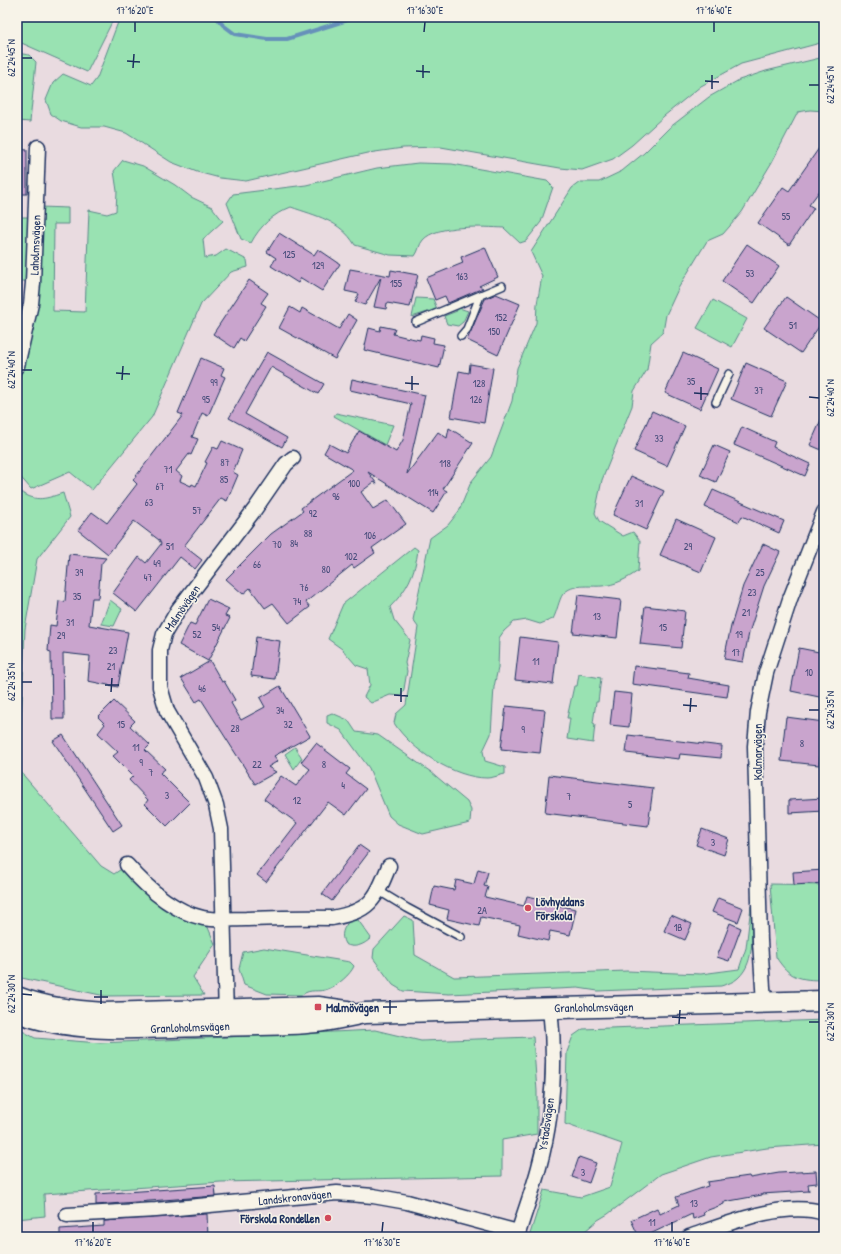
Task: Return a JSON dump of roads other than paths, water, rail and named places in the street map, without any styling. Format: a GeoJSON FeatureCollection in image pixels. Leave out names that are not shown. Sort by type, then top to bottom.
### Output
{"type":"FeatureCollection","features":[{"type":"Feature","properties":{"kind":"street","name":"Laholmsvägen"},"geometry":{"type":"LineString","coordinates":[[17,366],[31,304],[34,283],[38,147]]}},
{"type":"Feature","properties":{"kind":"street","name":"Malmövägen"},"geometry":{"type":"LineString","coordinates":[[226,1018],[221,829],[216,805],[206,778],[167,711],[160,687],[160,650],[164,634],[178,610],[255,509],[286,464],[293,458]]}},
{"type":"Feature","properties":{"kind":"street","name":"Kalmarvägen"},"geometry":{"type":"LineString","coordinates":[[764,1003],[760,942],[755,746],[758,712],[766,673],[786,613],[824,512]]}},
{"type":"Feature","properties":{"kind":"street"},"geometry":{"type":"LineString","coordinates":[[127,865],[143,883],[163,899],[186,911],[204,918],[223,919],[332,918],[348,914],[362,909],[379,891],[389,866]]}},
{"type":"Feature","properties":{"kind":"street","name":"Granloholmsvägen"},"geometry":{"type":"LineString","coordinates":[[17,997],[37,1005],[104,1013],[318,1022],[365,1013],[824,1001]]}},
{"type":"Feature","properties":{"kind":"street","name":"Ystadsvägen"},"geometry":{"type":"LineString","coordinates":[[517,1235],[539,1166],[547,1133],[553,1036],[550,1008]]}},
{"type":"Feature","properties":{"kind":"street","name":"Granloholmsvägen"},"geometry":{"type":"LineString","coordinates":[[17,1012],[46,1020],[101,1029],[226,1018]]}},
{"type":"Feature","properties":{"kind":"street","name":"Landskronavägen"},"geometry":{"type":"LineString","coordinates":[[67,1215],[156,1210],[338,1193],[373,1196],[407,1202],[517,1235]]}},
{"type":"Feature","properties":{"kind":"street"},"geometry":{"type":"LineString","coordinates":[[689,1237],[755,1216],[785,1210],[814,1210],[824,1213]]}},
{"type":"Feature","properties":{"kind":"lane"},"geometry":{"type":"LineString","coordinates":[[416,322],[502,286]]}},
{"type":"Feature","properties":{"kind":"lane"},"geometry":{"type":"LineString","coordinates":[[461,336],[467,329],[480,296]]}},
{"type":"Feature","properties":{"kind":"lane"},"geometry":{"type":"LineString","coordinates":[[716,402],[729,374]]}},
{"type":"Feature","properties":{"kind":"lane"},"geometry":{"type":"LineString","coordinates":[[379,891],[461,937]]}},
{"type":"Feature","properties":{"kind":"waterway"},"geometry":{"type":"LineString","coordinates":[[216,17],[223,25],[235,34],[267,39],[287,39],[357,17]]}},
{"type":"Feature","properties":{"kind":"place","name":"Lövhyddans Förskola"},"geometry":{"type":"Point","coordinates":[528,908]}},
{"type":"Feature","properties":{"kind":"place","name":"Malmövägen"},"geometry":{"type":"Point","coordinates":[318,1007]}},
{"type":"Feature","properties":{"kind":"place","name":"Förskola Rondellen"},"geometry":{"type":"Point","coordinates":[328,1218]}}]}
